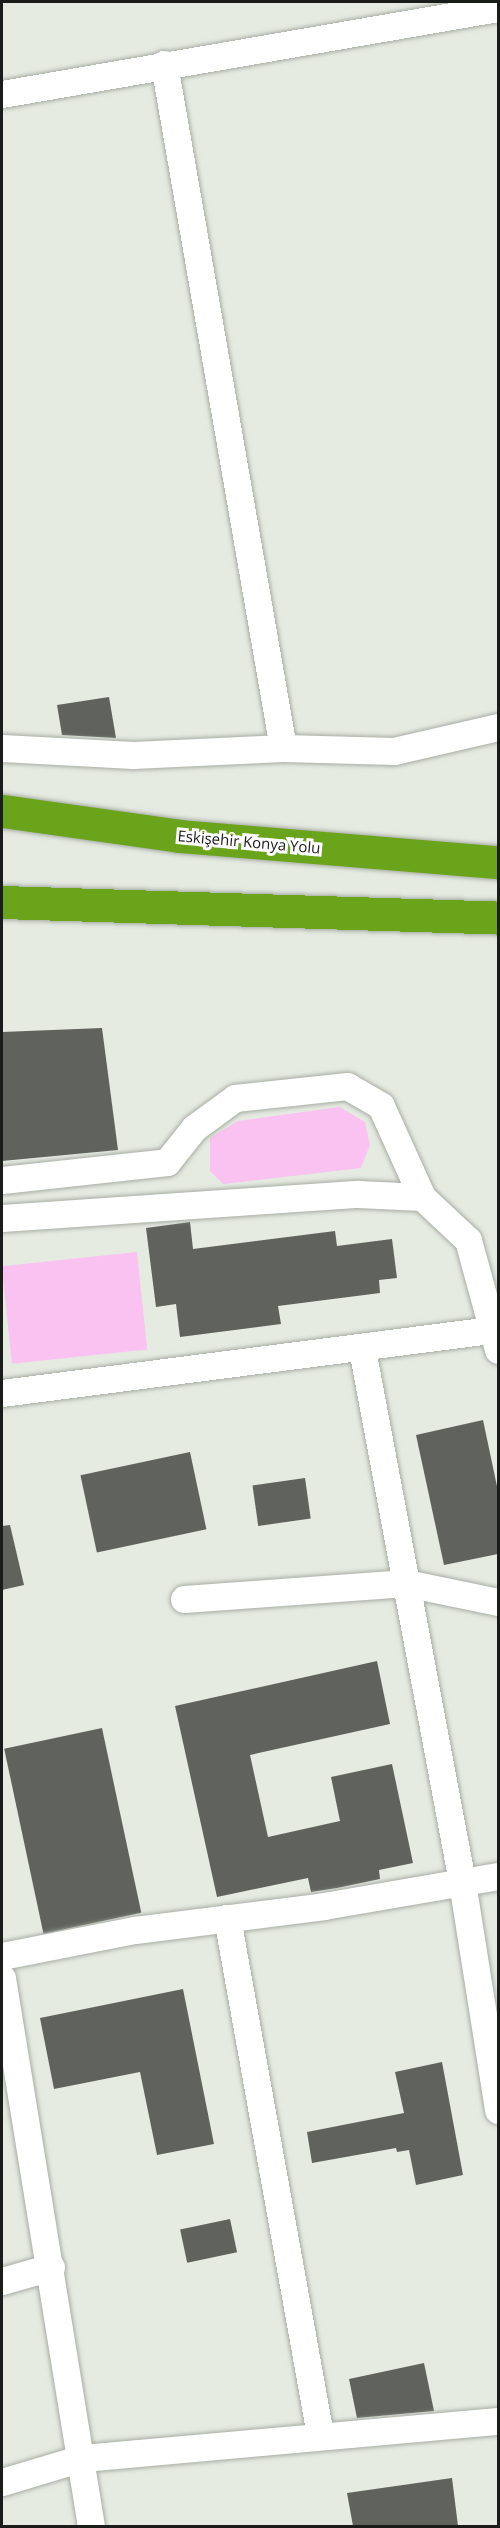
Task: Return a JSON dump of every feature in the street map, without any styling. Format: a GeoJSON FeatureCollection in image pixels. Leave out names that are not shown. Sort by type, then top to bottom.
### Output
{"type":"FeatureCollection","features":[{"type":"Feature","properties":{"kind":"highway","name":"Eskişehir Konya Yolu"},"geometry":{"type":"LineString","coordinates":[[2,811],[179,836],[498,862]]}},
{"type":"Feature","properties":{"kind":"highway"},"geometry":{"type":"LineString","coordinates":[[2,902],[498,918]]}},
{"type":"Feature","properties":{"kind":"street"},"geometry":{"type":"LineString","coordinates":[[2,94],[164,64],[498,8]]}},
{"type":"Feature","properties":{"kind":"street"},"geometry":{"type":"LineString","coordinates":[[164,64],[283,748]]}},
{"type":"Feature","properties":{"kind":"street"},"geometry":{"type":"LineString","coordinates":[[2,748],[133,755],[283,748],[394,751],[498,727]]}},
{"type":"Feature","properties":{"kind":"street"},"geometry":{"type":"LineString","coordinates":[[2,1180],[167,1162],[194,1128],[235,1098],[348,1086],[381,1106],[422,1197],[468,1240],[497,1336],[362,1349],[2,1393]]}},
{"type":"Feature","properties":{"kind":"street"},"geometry":{"type":"LineString","coordinates":[[2,1218],[358,1194],[422,1197]]}},
{"type":"Feature","properties":{"kind":"street"},"geometry":{"type":"LineString","coordinates":[[362,1349],[462,1882],[498,2110]]}},
{"type":"Feature","properties":{"kind":"street"},"geometry":{"type":"LineString","coordinates":[[184,1599],[406,1583],[498,1602]]}},
{"type":"Feature","properties":{"kind":"street"},"geometry":{"type":"LineString","coordinates":[[2,1956],[135,1930],[498,1876]]}},
{"type":"Feature","properties":{"kind":"street"},"geometry":{"type":"LineString","coordinates":[[227,1918],[320,2435]]}},
{"type":"Feature","properties":{"kind":"street"},"geometry":{"type":"LineString","coordinates":[[2,1978],[10,2077],[51,2267],[91,2526]]}},
{"type":"Feature","properties":{"kind":"street"},"geometry":{"type":"LineString","coordinates":[[2,2281],[51,2267]]}},
{"type":"Feature","properties":{"kind":"street"},"geometry":{"type":"LineString","coordinates":[[2,2482],[82,2457],[498,2421]]}},
{"type":"Feature","properties":{"kind":"shaded area"},"geometry":{"type":"Polygon","coordinates":[[[340,1107],[365,1122],[370,1145],[361,1168],[223,1184],[210,1171],[210,1138],[238,1121],[340,1107]]]}},
{"type":"Feature","properties":{"kind":"shaded area"},"geometry":{"type":"Polygon","coordinates":[[[137,1252],[147,1349],[12,1364],[2,1266],[137,1252]]]}},
{"type":"Feature","properties":{"kind":"building"},"geometry":{"type":"Polygon","coordinates":[[[109,697],[116,738],[62,735],[57,705],[109,697]]]}},
{"type":"Feature","properties":{"kind":"building"},"geometry":{"type":"Polygon","coordinates":[[[102,1028],[118,1150],[2,1161],[2,1032],[102,1028]]]}},
{"type":"Feature","properties":{"kind":"building"},"geometry":{"type":"Polygon","coordinates":[[[190,1222],[193,1249],[335,1231],[337,1246],[392,1239],[397,1278],[379,1280],[380,1293],[278,1306],[281,1324],[180,1337],[176,1304],[156,1307],[146,1228],[190,1222]]]}},
{"type":"Feature","properties":{"kind":"building"},"geometry":{"type":"Polygon","coordinates":[[[483,1420],[498,1491],[498,1554],[444,1565],[416,1435],[483,1420]]]}},
{"type":"Feature","properties":{"kind":"building"},"geometry":{"type":"Polygon","coordinates":[[[190,1452],[206,1529],[97,1553],[80,1475],[190,1452]]]}},
{"type":"Feature","properties":{"kind":"building"},"geometry":{"type":"Polygon","coordinates":[[[305,1478],[311,1519],[258,1526],[253,1485],[305,1478]]]}},
{"type":"Feature","properties":{"kind":"building"},"geometry":{"type":"Polygon","coordinates":[[[10,1525],[24,1585],[2,1590],[2,1526],[10,1525]]]}},
{"type":"Feature","properties":{"kind":"building"},"geometry":{"type":"Polygon","coordinates":[[[377,1661],[390,1724],[250,1755],[268,1837],[340,1821],[331,1777],[392,1764],[413,1863],[379,1870],[380,1879],[337,1888],[311,1892],[308,1878],[217,1897],[175,1706],[377,1661]]]}},
{"type":"Feature","properties":{"kind":"building"},"geometry":{"type":"Polygon","coordinates":[[[102,1728],[141,1913],[43,1934],[4,1749],[102,1728]]]}},
{"type":"Feature","properties":{"kind":"building"},"geometry":{"type":"Polygon","coordinates":[[[183,1989],[214,2144],[157,2155],[140,2072],[54,2089],[40,2018],[183,1989]]]}},
{"type":"Feature","properties":{"kind":"building"},"geometry":{"type":"Polygon","coordinates":[[[442,2062],[463,2175],[416,2185],[409,2150],[397,2152],[396,2148],[312,2163],[307,2132],[404,2113],[395,2072],[442,2062]]]}},
{"type":"Feature","properties":{"kind":"building"},"geometry":{"type":"Polygon","coordinates":[[[230,2219],[237,2252],[187,2263],[180,2230],[230,2219]]]}},
{"type":"Feature","properties":{"kind":"building"},"geometry":{"type":"Polygon","coordinates":[[[424,2363],[434,2411],[357,2418],[349,2379],[424,2363]]]}},
{"type":"Feature","properties":{"kind":"building"},"geometry":{"type":"Polygon","coordinates":[[[452,2478],[458,2526],[353,2526],[347,2493],[452,2478]]]}}]}
